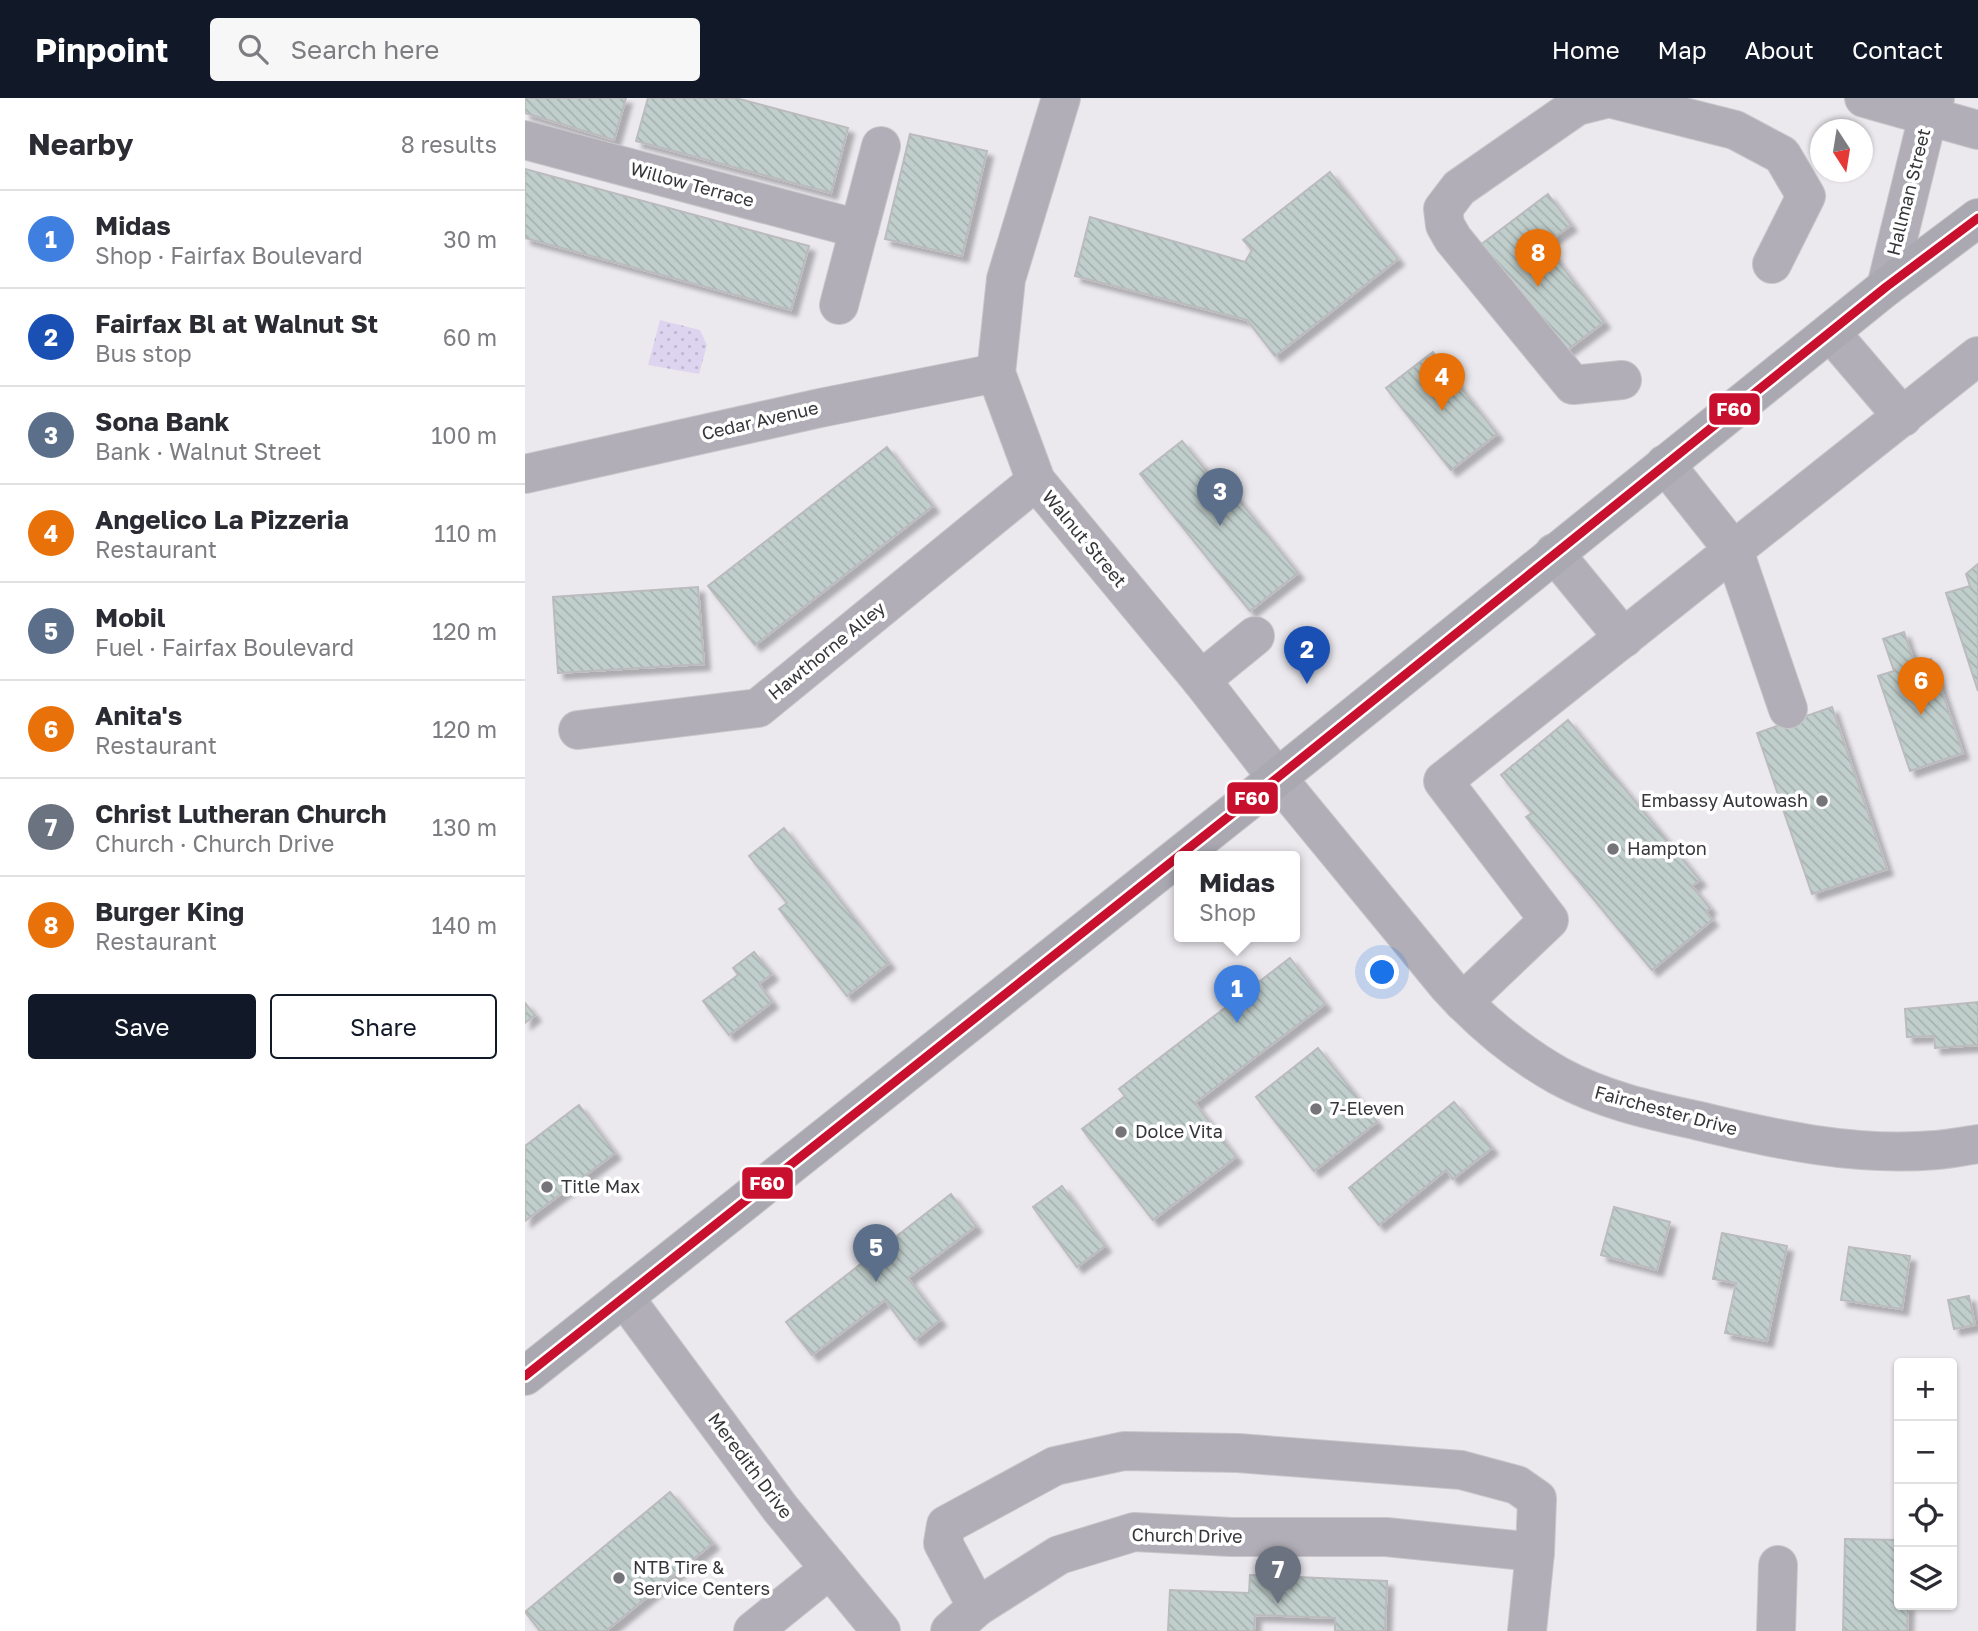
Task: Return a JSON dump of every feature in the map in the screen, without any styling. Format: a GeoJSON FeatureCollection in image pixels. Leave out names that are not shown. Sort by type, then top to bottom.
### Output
{"type":"FeatureCollection","features":[{"type":"Feature","properties":{"kind":"main road"},"geometry":{"type":"LineString","coordinates":[[1184,851],[1886,287],[1974,229]]}},
{"type":"Feature","properties":{"kind":"main road"},"geometry":{"type":"LineString","coordinates":[[525,1376],[1174,859]]}},
{"type":"Feature","properties":{"kind":"street","name":"Walnut Street"},"geometry":{"type":"LineString","coordinates":[[1061,98],[1006,279],[996,373],[1036,481],[1201,680],[1276,778]]}},
{"type":"Feature","properties":{"kind":"street"},"geometry":{"type":"LineString","coordinates":[[1622,380],[1573,385],[1453,239],[1445,225],[1443,209],[1459,188],[1577,106],[1609,98],[1735,130],[1782,155],[1806,196],[1772,264]]}},
{"type":"Feature","properties":{"kind":"street"},"geometry":{"type":"LineString","coordinates":[[1864,98],[1931,107],[1978,130]]}},
{"type":"Feature","properties":{"kind":"street","name":"Hallman Street"},"geometry":{"type":"LineString","coordinates":[[1886,287],[1931,107]]}},
{"type":"Feature","properties":{"kind":"street","name":"Willow Terrace"},"geometry":{"type":"LineString","coordinates":[[525,140],[859,229]]}},
{"type":"Feature","properties":{"kind":"street"},"geometry":{"type":"LineString","coordinates":[[839,305],[881,146]]}},
{"type":"Feature","properties":{"kind":"street"},"geometry":{"type":"LineString","coordinates":[[1831,333],[1903,417]]}},
{"type":"Feature","properties":{"kind":"street"},"geometry":{"type":"LineString","coordinates":[[1463,1002],[1549,920],[1443,781],[1978,356]]}},
{"type":"Feature","properties":{"kind":"street","name":"Cedar Avenue"},"geometry":{"type":"LineString","coordinates":[[525,474],[820,408],[996,373]]}},
{"type":"Feature","properties":{"kind":"street"},"geometry":{"type":"LineString","coordinates":[[1665,464],[1734,551],[1788,709]]}},
{"type":"Feature","properties":{"kind":"street","name":"Hawthorne Alley"},"geometry":{"type":"LineString","coordinates":[[578,730],[758,708],[1036,481]]}},
{"type":"Feature","properties":{"kind":"street"},"geometry":{"type":"LineString","coordinates":[[1554,553],[1624,638]]}},
{"type":"Feature","properties":{"kind":"street"},"geometry":{"type":"LineString","coordinates":[[1201,680],[1255,636]]}},
{"type":"Feature","properties":{"kind":"street","name":"Fairchester Drive"},"geometry":{"type":"LineString","coordinates":[[1276,778],[1463,1002],[1501,1038],[1550,1071],[1597,1094],[1647,1110],[1765,1137],[1828,1147],[1887,1151],[1936,1150],[1978,1144]]}},
{"type":"Feature","properties":{"kind":"street","name":"Meredith Drive"},"geometry":{"type":"LineString","coordinates":[[624,1297],[780,1508],[881,1631]]}},
{"type":"Feature","properties":{"kind":"street"},"geometry":{"type":"LineString","coordinates":[[964,1619],[943,1543],[946,1525],[1055,1466],[1124,1451],[1238,1453],[1461,1470],[1517,1485],[1537,1499],[1527,1631]]}},
{"type":"Feature","properties":{"kind":"street","name":"Church Drive"},"geometry":{"type":"LineString","coordinates":[[964,1619],[1059,1555],[1134,1532],[1231,1537],[1386,1537],[1535,1552]]}},
{"type":"Feature","properties":{"kind":"street"},"geometry":{"type":"LineString","coordinates":[[1776,1631],[1779,1565]]}},
{"type":"Feature","properties":{"kind":"street"},"geometry":{"type":"LineString","coordinates":[[753,1631],[830,1569]]}},
{"type":"Feature","properties":{"kind":"shaded area"},"geometry":{"type":"Polygon","coordinates":[[[660,320],[700,330],[707,345],[699,374],[648,365],[660,320]]]}},
{"type":"Feature","properties":{"kind":"building"},"geometry":{"type":"Polygon","coordinates":[[[525,98],[626,98],[614,140],[525,113],[525,98]]]}},
{"type":"Feature","properties":{"kind":"building"},"geometry":{"type":"Polygon","coordinates":[[[648,98],[736,98],[848,128],[831,193],[636,141],[648,98]]]}},
{"type":"Feature","properties":{"kind":"building"},"geometry":{"type":"Polygon","coordinates":[[[910,134],[987,151],[962,256],[885,239],[910,134]]]}},
{"type":"Feature","properties":{"kind":"building"},"geometry":{"type":"Polygon","coordinates":[[[525,169],[809,246],[791,310],[525,238],[525,169]]]}},
{"type":"Feature","properties":{"kind":"building"},"geometry":{"type":"Polygon","coordinates":[[[1330,172],[1398,259],[1275,356],[1247,320],[1075,276],[1090,217],[1245,262],[1252,250],[1243,240],[1330,172]]]}},
{"type":"Feature","properties":{"kind":"building"},"geometry":{"type":"Polygon","coordinates":[[[1548,194],[1571,225],[1545,244],[1604,322],[1554,360],[1471,252],[1548,194]]]}},
{"type":"Feature","properties":{"kind":"building"},"geometry":{"type":"Polygon","coordinates":[[[1433,352],[1497,434],[1451,470],[1386,388],[1433,352]]]}},
{"type":"Feature","properties":{"kind":"building"},"geometry":{"type":"Polygon","coordinates":[[[1182,441],[1212,478],[1218,474],[1298,573],[1250,611],[1140,474],[1182,441]]]}},
{"type":"Feature","properties":{"kind":"building"},"geometry":{"type":"Polygon","coordinates":[[[887,447],[933,506],[755,645],[708,586],[887,447]]]}},
{"type":"Feature","properties":{"kind":"building"},"geometry":{"type":"Polygon","coordinates":[[[1978,564],[1978,691],[1946,593],[1970,586],[1966,574],[1978,564]]]}},
{"type":"Feature","properties":{"kind":"building"},"geometry":{"type":"Polygon","coordinates":[[[698,587],[704,664],[558,673],[553,597],[698,587]]]}},
{"type":"Feature","properties":{"kind":"building"},"geometry":{"type":"Polygon","coordinates":[[[1904,632],[1915,665],[1931,659],[1963,753],[1910,771],[1878,676],[1894,671],[1883,639],[1904,632]]]}},
{"type":"Feature","properties":{"kind":"building","name":"Embassy Autowash"},"geometry":{"type":"Polygon","coordinates":[[[1832,707],[1887,869],[1812,894],[1757,733],[1832,707]]]}},
{"type":"Feature","properties":{"kind":"building","name":"Hampton"},"geometry":{"type":"Polygon","coordinates":[[[1568,720],[1700,880],[1692,886],[1710,908],[1706,912],[1712,920],[1652,970],[1526,817],[1532,813],[1501,775],[1568,720]]]}},
{"type":"Feature","properties":{"kind":"building"},"geometry":{"type":"Polygon","coordinates":[[[784,828],[889,963],[847,996],[779,909],[787,903],[749,856],[784,828]]]}},
{"type":"Feature","properties":{"kind":"building"},"geometry":{"type":"Polygon","coordinates":[[[754,952],[772,974],[759,984],[772,1002],[729,1035],[703,1001],[738,975],[733,968],[754,952]]]}},
{"type":"Feature","properties":{"kind":"building"},"geometry":{"type":"Polygon","coordinates":[[[1290,958],[1325,1004],[1195,1103],[1236,1157],[1153,1220],[1082,1129],[1125,1096],[1119,1089],[1290,958]]]}},
{"type":"Feature","properties":{"kind":"building"},"geometry":{"type":"Polygon","coordinates":[[[1978,1002],[1978,1045],[1935,1048],[1934,1036],[1907,1037],[1905,1009],[1978,1002]]]}},
{"type":"Feature","properties":{"kind":"building"},"geometry":{"type":"Polygon","coordinates":[[[525,1003],[535,1015],[525,1023],[525,1003]]]}},
{"type":"Feature","properties":{"kind":"building","name":"7-Eleven"},"geometry":{"type":"Polygon","coordinates":[[[1318,1048],[1377,1122],[1314,1171],[1256,1097],[1318,1048]]]}},
{"type":"Feature","properties":{"kind":"building"},"geometry":{"type":"Polygon","coordinates":[[[1454,1102],[1492,1148],[1453,1179],[1446,1170],[1379,1225],[1349,1188],[1454,1102]]]}},
{"type":"Feature","properties":{"kind":"building","name":"Title Max"},"geometry":{"type":"Polygon","coordinates":[[[579,1105],[615,1153],[525,1221],[525,1146],[579,1105]]]}},
{"type":"Feature","properties":{"kind":"building"},"geometry":{"type":"Polygon","coordinates":[[[1062,1186],[1105,1246],[1077,1267],[1033,1207],[1062,1186]]]}},
{"type":"Feature","properties":{"kind":"building"},"geometry":{"type":"Polygon","coordinates":[[[951,1194],[976,1226],[908,1278],[940,1320],[915,1340],[885,1300],[812,1355],[786,1322],[951,1194]]]}},
{"type":"Feature","properties":{"kind":"building"},"geometry":{"type":"Polygon","coordinates":[[[1614,1207],[1670,1222],[1657,1270],[1601,1255],[1614,1207]]]}},
{"type":"Feature","properties":{"kind":"building"},"geometry":{"type":"Polygon","coordinates":[[[1722,1233],[1787,1246],[1767,1341],[1725,1333],[1736,1283],[1713,1279],[1722,1233]]]}},
{"type":"Feature","properties":{"kind":"building"},"geometry":{"type":"Polygon","coordinates":[[[1849,1247],[1910,1256],[1902,1309],[1841,1300],[1849,1247]]]}},
{"type":"Feature","properties":{"kind":"building"},"geometry":{"type":"Polygon","coordinates":[[[1969,1296],[1975,1325],[1954,1329],[1948,1300],[1969,1296]]]}},
{"type":"Feature","properties":{"kind":"building","name":"NTB Tire & Service Centers"},"geometry":{"type":"Polygon","coordinates":[[[670,1492],[713,1543],[606,1631],[540,1631],[525,1612],[670,1492]]]}},
{"type":"Feature","properties":{"kind":"building"},"geometry":{"type":"Polygon","coordinates":[[[1845,1539],[1894,1540],[1894,1610],[1908,1610],[1907,1631],[1843,1631],[1845,1539]]]}},
{"type":"Feature","properties":{"kind":"building"},"geometry":{"type":"Polygon","coordinates":[[[1250,1575],[1387,1581],[1385,1631],[1335,1631],[1335,1618],[1255,1615],[1254,1631],[1168,1631],[1170,1590],[1249,1593],[1250,1575]]]}},
{"type":"Feature","properties":{"kind":"transit line","name":"F60"},"geometry":{"type":"LineString","coordinates":[[1185,851],[1886,287],[1978,218]]}},
{"type":"Feature","properties":{"kind":"transit line","name":"F60"},"geometry":{"type":"LineString","coordinates":[[525,1376],[1174,860]]}},
{"type":"Feature","properties":{"kind":"place","name":"Burger King"},"geometry":{"type":"Point","coordinates":[1538,287]}},
{"type":"Feature","properties":{"kind":"place","name":"Angelico La Pizzeria"},"geometry":{"type":"Point","coordinates":[1442,411]}},
{"type":"Feature","properties":{"kind":"place","name":"Sona Bank"},"geometry":{"type":"Point","coordinates":[1220,526]}},
{"type":"Feature","properties":{"kind":"place","name":"Fairfax Bl at Walnut St"},"geometry":{"type":"Point","coordinates":[1307,684]}},
{"type":"Feature","properties":{"kind":"place","name":"Anita's"},"geometry":{"type":"Point","coordinates":[1921,715]}},
{"type":"Feature","properties":{"kind":"place","name":"Embassy Autowash"},"geometry":{"type":"Point","coordinates":[1822,801]}},
{"type":"Feature","properties":{"kind":"place","name":"Hampton"},"geometry":{"type":"Point","coordinates":[1613,849]}},
{"type":"Feature","properties":{"kind":"place","name":"Midas"},"geometry":{"type":"Point","coordinates":[1237,1023]}},
{"type":"Feature","properties":{"kind":"place","name":"7-Eleven"},"geometry":{"type":"Point","coordinates":[1316,1109]}},
{"type":"Feature","properties":{"kind":"place","name":"Dolce Vita"},"geometry":{"type":"Point","coordinates":[1121,1132]}},
{"type":"Feature","properties":{"kind":"place","name":"Title Max"},"geometry":{"type":"Point","coordinates":[547,1187]}},
{"type":"Feature","properties":{"kind":"place","name":"Mobil"},"geometry":{"type":"Point","coordinates":[876,1282]}},
{"type":"Feature","properties":{"kind":"place","name":"NTB Tire & Service Centers"},"geometry":{"type":"Point","coordinates":[619,1578]}},
{"type":"Feature","properties":{"kind":"place","name":"Christ Lutheran Church"},"geometry":{"type":"Point","coordinates":[1278,1604]}}]}
